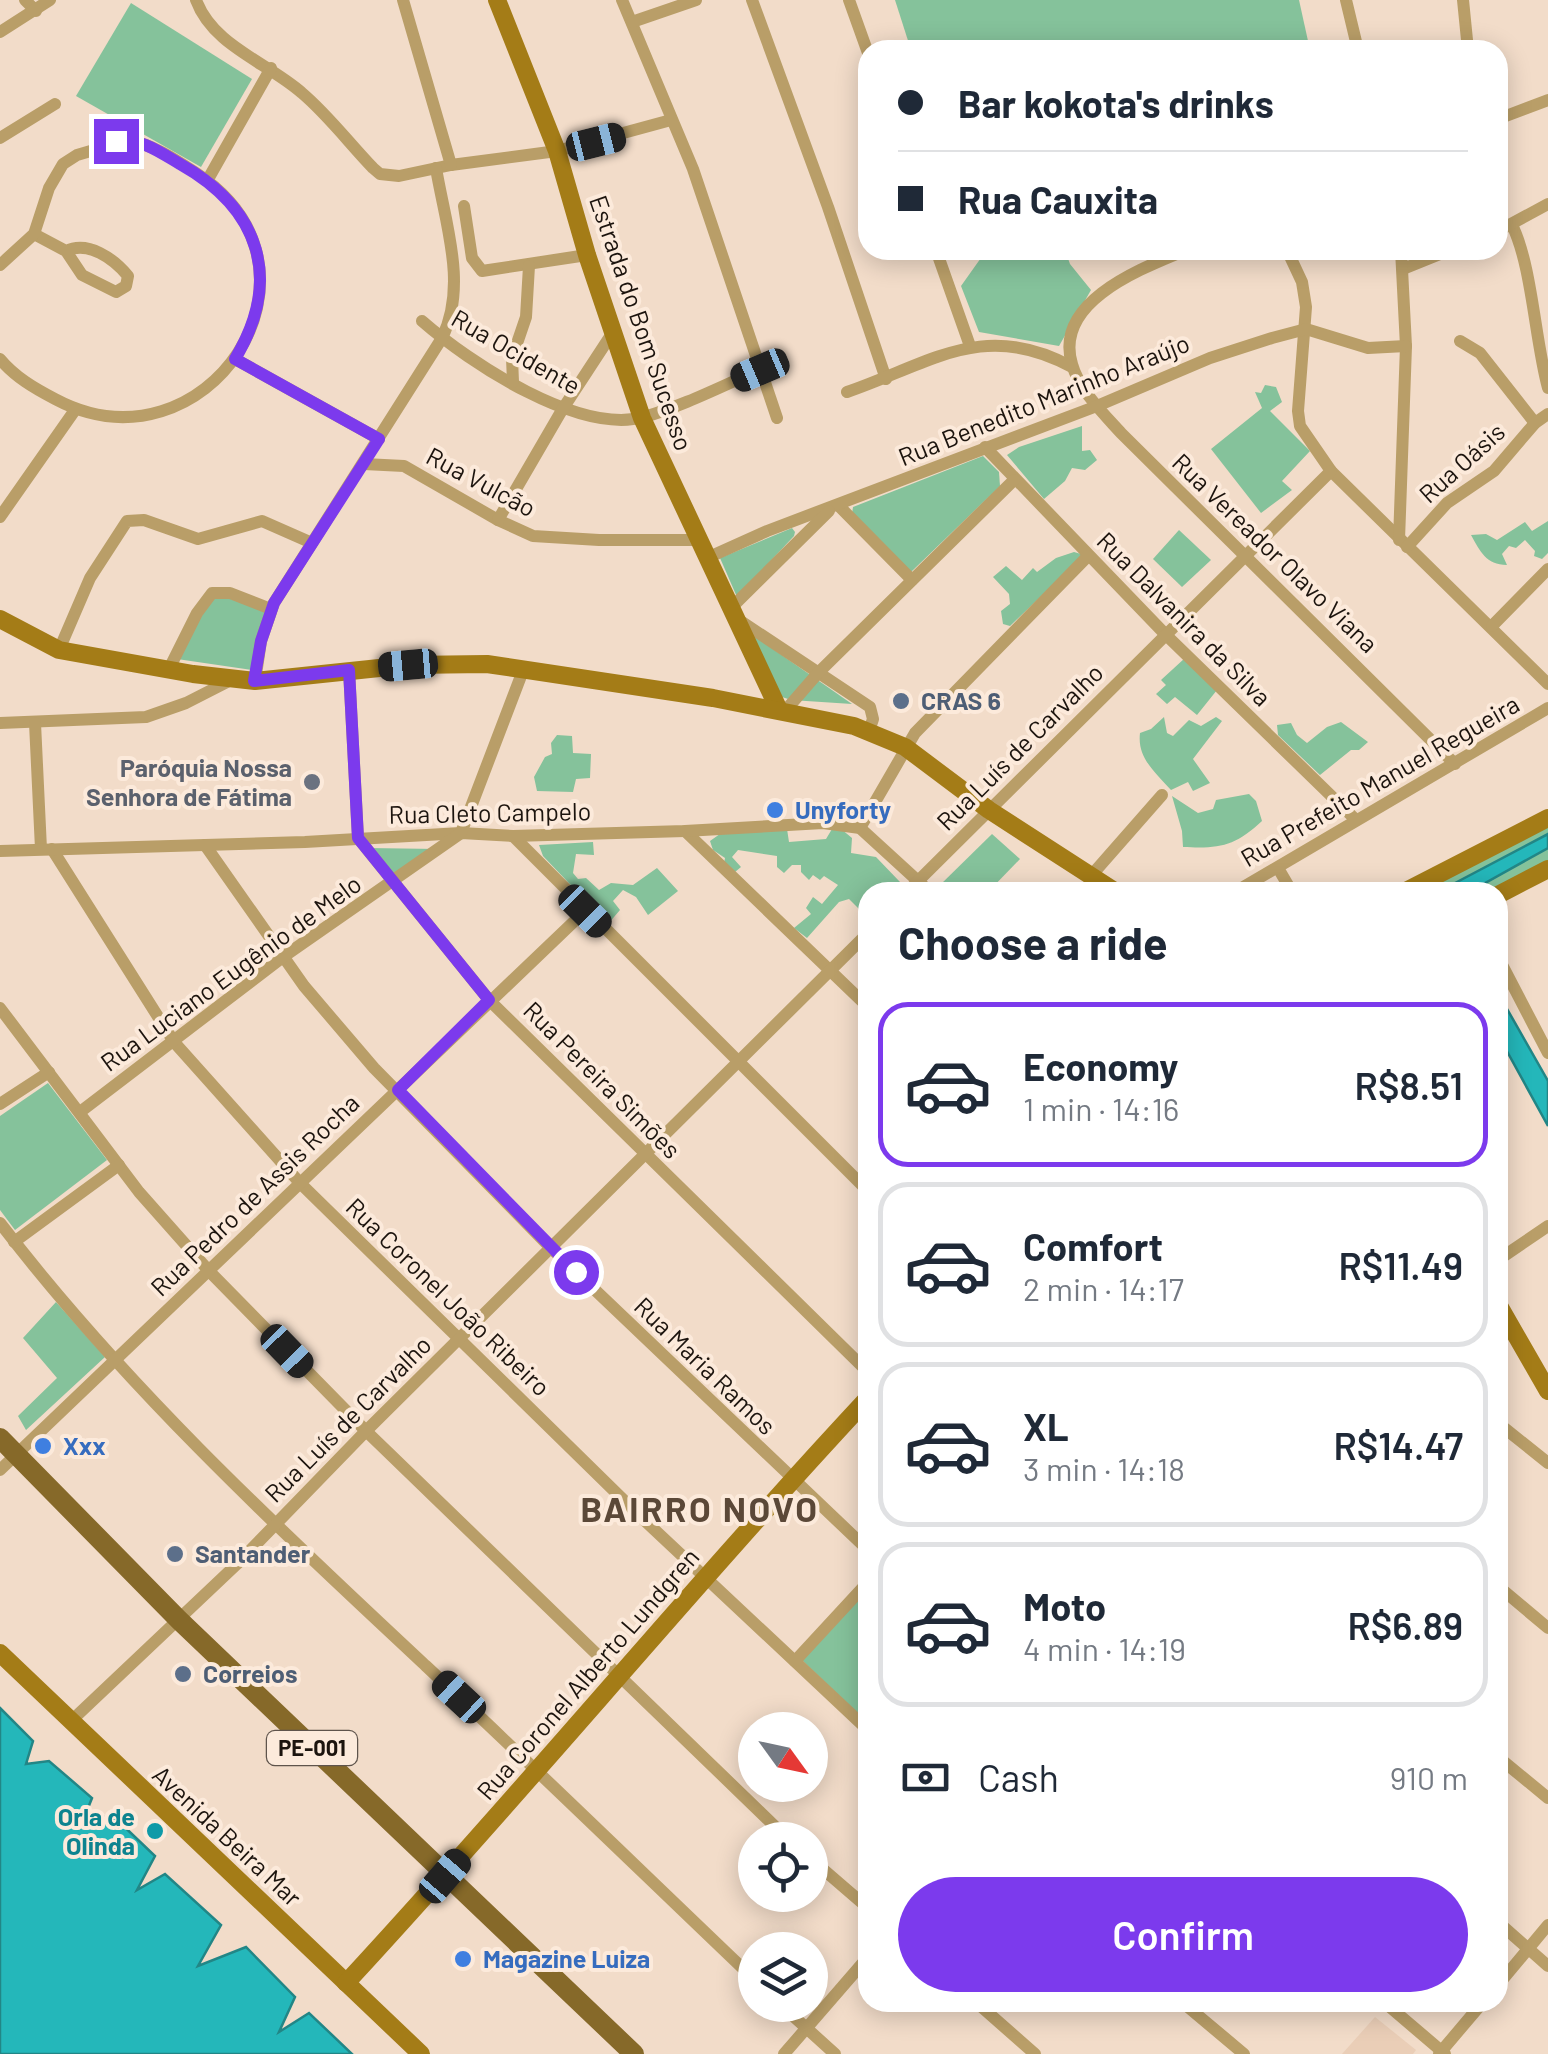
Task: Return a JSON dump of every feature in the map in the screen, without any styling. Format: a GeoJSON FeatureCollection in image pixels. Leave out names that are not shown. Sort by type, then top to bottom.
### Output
{"type":"FeatureCollection","features":[{"type":"Feature","properties":{"kind":"main road","name":"Estrada do Bom Sucesso"},"geometry":{"type":"LineString","coordinates":[[497,0],[557,151],[642,418],[782,711]]}},
{"type":"Feature","properties":{"kind":"main road"},"geometry":{"type":"LineString","coordinates":[[0,619],[58,650],[168,671],[254,681],[462,662],[524,668],[782,711],[869,731],[906,747],[989,810],[1099,882]]}},
{"type":"Feature","properties":{"kind":"main road"},"geometry":{"type":"LineString","coordinates":[[1423,882],[1548,818]]}},
{"type":"Feature","properties":{"kind":"main road"},"geometry":{"type":"LineString","coordinates":[[1508,889],[1548,869]]}},
{"type":"Feature","properties":{"kind":"main road"},"geometry":{"type":"LineString","coordinates":[[1508,1321],[1548,1391]]}},
{"type":"Feature","properties":{"kind":"main road","name":"Rua Coronel Alberto Lundgren"},"geometry":{"type":"LineString","coordinates":[[346,1983],[858,1409]]}},
{"type":"Feature","properties":{"kind":"main road","name":"PE-001"},"geometry":{"type":"LineString","coordinates":[[0,1438],[180,1620],[634,2054]]}},
{"type":"Feature","properties":{"kind":"main road","name":"Avenida Beira Mar"},"geometry":{"type":"LineString","coordinates":[[0,1654],[421,2054]]}},
{"type":"Feature","properties":{"kind":"street"},"geometry":{"type":"LineString","coordinates":[[25,0],[36,11]]}},
{"type":"Feature","properties":{"kind":"street"},"geometry":{"type":"LineString","coordinates":[[0,32],[50,0]]}},
{"type":"Feature","properties":{"kind":"street"},"geometry":{"type":"LineString","coordinates":[[196,0],[219,35],[302,92],[373,168],[391,177],[557,151],[671,120]]}},
{"type":"Feature","properties":{"kind":"street"},"geometry":{"type":"LineString","coordinates":[[402,0],[451,165]]}},
{"type":"Feature","properties":{"kind":"street"},"geometry":{"type":"LineString","coordinates":[[622,0],[693,170],[778,418]]}},
{"type":"Feature","properties":{"kind":"street"},"geometry":{"type":"LineString","coordinates":[[632,22],[696,0]]}},
{"type":"Feature","properties":{"kind":"street"},"geometry":{"type":"LineString","coordinates":[[752,0],[886,378]]}},
{"type":"Feature","properties":{"kind":"street"},"geometry":{"type":"LineString","coordinates":[[849,0],[863,40]]}},
{"type":"Feature","properties":{"kind":"street"},"geometry":{"type":"LineString","coordinates":[[1346,0],[1356,40]]}},
{"type":"Feature","properties":{"kind":"street"},"geometry":{"type":"LineString","coordinates":[[1463,0],[1467,40]]}},
{"type":"Feature","properties":{"kind":"street"},"geometry":{"type":"LineString","coordinates":[[208,181],[271,68]]}},
{"type":"Feature","properties":{"kind":"street"},"geometry":{"type":"LineString","coordinates":[[1508,115],[1548,100]]}},
{"type":"Feature","properties":{"kind":"street"},"geometry":{"type":"LineString","coordinates":[[0,138],[54,104]]}},
{"type":"Feature","properties":{"kind":"street"},"geometry":{"type":"LineString","coordinates":[[0,265],[34,234],[52,180],[63,164],[107,144],[136,141],[208,181],[238,210],[257,252],[260,276],[257,315],[235,359],[207,390],[154,413],[103,416],[75,410],[21,379],[0,359]]}},
{"type":"Feature","properties":{"kind":"street"},"geometry":{"type":"LineString","coordinates":[[254,681],[271,609],[442,338],[453,313],[455,285],[436,168]]}},
{"type":"Feature","properties":{"kind":"street"},"geometry":{"type":"LineString","coordinates":[[1508,227],[1548,204]]}},
{"type":"Feature","properties":{"kind":"street"},"geometry":{"type":"LineString","coordinates":[[464,206],[476,267],[490,271],[587,255]]}},
{"type":"Feature","properties":{"kind":"street"},"geometry":{"type":"LineString","coordinates":[[1512,225],[1548,388]]}},
{"type":"Feature","properties":{"kind":"street"},"geometry":{"type":"LineString","coordinates":[[34,234],[66,251],[74,268],[90,280],[113,292],[124,289],[128,276],[108,259],[82,247],[66,251]]}},
{"type":"Feature","properties":{"kind":"street"},"geometry":{"type":"LineString","coordinates":[[940,260],[970,346]]}},
{"type":"Feature","properties":{"kind":"street"},"geometry":{"type":"LineString","coordinates":[[846,392],[970,346],[1002,344],[1037,350],[1072,367],[1071,337],[1098,295],[1121,278],[1163,260]]}},
{"type":"Feature","properties":{"kind":"street"},"geometry":{"type":"LineString","coordinates":[[1292,260],[1302,282],[1306,329],[1299,420],[1304,434],[1332,471],[1403,544],[1548,684]]}},
{"type":"Feature","properties":{"kind":"street"},"geometry":{"type":"LineString","coordinates":[[1402,260],[1406,346],[1403,544]]}},
{"type":"Feature","properties":{"kind":"street"},"geometry":{"type":"LineString","coordinates":[[1403,269],[1425,260]]}},
{"type":"Feature","properties":{"kind":"street"},"geometry":{"type":"LineString","coordinates":[[512,382],[512,358],[526,317],[529,266]]}},
{"type":"Feature","properties":{"kind":"street","name":"Rua Ocidente"},"geometry":{"type":"LineString","coordinates":[[422,321],[442,338],[562,410],[604,418],[642,418],[760,370]]}},
{"type":"Feature","properties":{"kind":"street"},"geometry":{"type":"LineString","coordinates":[[1306,329],[1368,348],[1406,346]]}},
{"type":"Feature","properties":{"kind":"street","name":"Rua Benedito Marinho Araújo"},"geometry":{"type":"LineString","coordinates":[[702,549],[835,508],[1210,358],[1306,329]]}},
{"type":"Feature","properties":{"kind":"street"},"geometry":{"type":"LineString","coordinates":[[498,520],[613,332]]}},
{"type":"Feature","properties":{"kind":"street"},"geometry":{"type":"LineString","coordinates":[[1460,341],[1480,353],[1535,424]]}},
{"type":"Feature","properties":{"kind":"street"},"geometry":{"type":"LineString","coordinates":[[235,359],[379,439]]}},
{"type":"Feature","properties":{"kind":"street","name":"Rua Vereador Olavo Viana"},"geometry":{"type":"LineString","coordinates":[[1072,367],[1097,406],[1455,764]]}},
{"type":"Feature","properties":{"kind":"street"},"geometry":{"type":"LineString","coordinates":[[0,517],[75,410]]}},
{"type":"Feature","properties":{"kind":"street","name":"Rua Oásis"},"geometry":{"type":"LineString","coordinates":[[1403,544],[1447,503],[1494,471],[1548,414]]}},
{"type":"Feature","properties":{"kind":"street","name":"Rua Dalvanira da Silva"},"geometry":{"type":"LineString","coordinates":[[985,448],[1164,634],[1356,820]]}},
{"type":"Feature","properties":{"kind":"street","name":"Rua Vulcão"},"geometry":{"type":"LineString","coordinates":[[364,464],[404,466],[498,520],[546,538],[702,549]]}},
{"type":"Feature","properties":{"kind":"street","name":"Rua Luís de Carvalho"},"geometry":{"type":"LineString","coordinates":[[918,882],[1332,471]]}},
{"type":"Feature","properties":{"kind":"street"},"geometry":{"type":"LineString","coordinates":[[782,711],[1014,480]]}},
{"type":"Feature","properties":{"kind":"street"},"geometry":{"type":"LineString","coordinates":[[869,731],[873,718],[870,708],[734,614],[835,508],[912,580]]}},
{"type":"Feature","properties":{"kind":"street"},"geometry":{"type":"LineString","coordinates":[[58,650],[90,578],[127,521],[148,522],[198,539],[262,521],[312,543]]}},
{"type":"Feature","properties":{"kind":"street"},"geometry":{"type":"LineString","coordinates":[[918,882],[860,828],[906,747],[990,654],[1088,556]]}},
{"type":"Feature","properties":{"kind":"street"},"geometry":{"type":"LineString","coordinates":[[1492,626],[1548,569]]}},
{"type":"Feature","properties":{"kind":"street"},"geometry":{"type":"LineString","coordinates":[[168,671],[197,613],[212,593],[230,594],[271,609]]}},
{"type":"Feature","properties":{"kind":"street"},"geometry":{"type":"LineString","coordinates":[[461,832],[524,668]]}},
{"type":"Feature","properties":{"kind":"street"},"geometry":{"type":"LineString","coordinates":[[349,670],[358,838]]}},
{"type":"Feature","properties":{"kind":"street"},"geometry":{"type":"LineString","coordinates":[[0,723],[146,717],[186,703],[233,679]]}},
{"type":"Feature","properties":{"kind":"street","name":"Rua Prefeito Manuel Regueira"},"geometry":{"type":"LineString","coordinates":[[1254,882],[1548,708]]}},
{"type":"Feature","properties":{"kind":"street"},"geometry":{"type":"LineString","coordinates":[[36,723],[46,849]]}},
{"type":"Feature","properties":{"kind":"street"},"geometry":{"type":"LineString","coordinates":[[1090,877],[1162,795]]}},
{"type":"Feature","properties":{"kind":"street","name":"Rua Cleto Campelo"},"geometry":{"type":"LineString","coordinates":[[0,851],[461,832],[513,836],[822,823],[860,828]]}},
{"type":"Feature","properties":{"kind":"street"},"geometry":{"type":"LineString","coordinates":[[684,831],[858,998]]}},
{"type":"Feature","properties":{"kind":"street","name":"Rua Luciano Eugênio de Melo"},"geometry":{"type":"LineString","coordinates":[[80,1112],[283,956],[461,832]]}},
{"type":"Feature","properties":{"kind":"street"},"geometry":{"type":"LineString","coordinates":[[513,836],[858,1180]]}},
{"type":"Feature","properties":{"kind":"street","name":"Rua Pereira Simões"},"geometry":{"type":"LineString","coordinates":[[358,838],[489,1000],[858,1362]]}},
{"type":"Feature","properties":{"kind":"street","name":"Rua Maria Ramos"},"geometry":{"type":"LineString","coordinates":[[206,845],[346,1038],[552,1248],[858,1541]]}},
{"type":"Feature","properties":{"kind":"street","name":"Rua Coronel João Ribeiro"},"geometry":{"type":"LineString","coordinates":[[46,849],[174,1042],[300,1183],[705,1578],[858,1721]]}},
{"type":"Feature","properties":{"kind":"street"},"geometry":{"type":"LineString","coordinates":[[1278,868],[1286,882]]}},
{"type":"Feature","properties":{"kind":"street","name":"Rua Pedro de Assis Rocha"},"geometry":{"type":"LineString","coordinates":[[0,1470],[585,911]]}},
{"type":"Feature","properties":{"kind":"street","name":"Rua Luís de Carvalho"},"geometry":{"type":"LineString","coordinates":[[70,1722],[180,1620],[858,943]]}},
{"type":"Feature","properties":{"kind":"street"},"geometry":{"type":"LineString","coordinates":[[1508,977],[1548,1053]]}},
{"type":"Feature","properties":{"kind":"street"},"geometry":{"type":"LineString","coordinates":[[0,1008],[118,1164],[209,1272],[366,1431],[771,1822]]}},
{"type":"Feature","properties":{"kind":"street"},"geometry":{"type":"LineString","coordinates":[[0,1104],[49,1072]]}},
{"type":"Feature","properties":{"kind":"street"},"geometry":{"type":"LineString","coordinates":[[14,1242],[118,1164]]}},
{"type":"Feature","properties":{"kind":"street"},"geometry":{"type":"LineString","coordinates":[[0,1223],[115,1360],[275,1525],[738,1964]]}},
{"type":"Feature","properties":{"kind":"street"},"geometry":{"type":"LineString","coordinates":[[1508,1253],[1548,1226]]}},
{"type":"Feature","properties":{"kind":"street"},"geometry":{"type":"LineString","coordinates":[[1508,1431],[1548,1463]]}},
{"type":"Feature","properties":{"kind":"street"},"geometry":{"type":"LineString","coordinates":[[795,1661],[858,1593]]}},
{"type":"Feature","properties":{"kind":"street"},"geometry":{"type":"LineString","coordinates":[[1508,1594],[1548,1628]]}},
{"type":"Feature","properties":{"kind":"street"},"geometry":{"type":"LineString","coordinates":[[1508,1765],[1548,1798]]}},
{"type":"Feature","properties":{"kind":"street"},"geometry":{"type":"LineString","coordinates":[[828,1874],[858,1899]]}},
{"type":"Feature","properties":{"kind":"street"},"geometry":{"type":"LineString","coordinates":[[1508,1973],[1548,1925]]}},
{"type":"Feature","properties":{"kind":"street"},"geometry":{"type":"LineString","coordinates":[[1508,1931],[1548,1966]]}},
{"type":"Feature","properties":{"kind":"street"},"geometry":{"type":"LineString","coordinates":[[784,2054],[858,1968]]}},
{"type":"Feature","properties":{"kind":"street"},"geometry":{"type":"LineString","coordinates":[[987,2012],[1035,2054]]}},
{"type":"Feature","properties":{"kind":"street"},"geometry":{"type":"LineString","coordinates":[[1194,2012],[1244,2054]]}},
{"type":"Feature","properties":{"kind":"street"},"geometry":{"type":"LineString","coordinates":[[1395,2012],[1442,2053],[1474,2012]]}},
{"type":"Feature","properties":{"kind":"street"},"geometry":{"type":"LineString","coordinates":[[800,2022],[835,2054]]}},
{"type":"Feature","properties":{"kind":"shaded area"},"geometry":{"type":"Polygon","coordinates":[[[1375,2017],[1416,2050],[1413,2054],[1342,2054],[1375,2017]]]}},
{"type":"Feature","properties":{"kind":"green space"},"geometry":{"type":"Polygon","coordinates":[[[895,0],[1299,0],[1308,40],[908,40],[895,0]]]}},
{"type":"Feature","properties":{"kind":"green space"},"geometry":{"type":"Polygon","coordinates":[[[131,3],[252,79],[201,167],[76,96],[131,3]]]}},
{"type":"Feature","properties":{"kind":"green space"},"geometry":{"type":"Polygon","coordinates":[[[979,260],[1069,260],[1091,290],[1059,346],[979,332],[961,286],[979,260]]]}},
{"type":"Feature","properties":{"kind":"green space"},"geometry":{"type":"Polygon","coordinates":[[[1265,385],[1276,387],[1282,402],[1270,411],[1310,451],[1282,481],[1292,490],[1261,513],[1211,449],[1262,408],[1255,392],[1261,393],[1265,385]]]}},
{"type":"Feature","properties":{"kind":"green space"},"geometry":{"type":"Polygon","coordinates":[[[1082,426],[1082,451],[1090,450],[1097,460],[1085,470],[1072,468],[1065,481],[1044,499],[1007,455],[1019,447],[1082,426]]]}},
{"type":"Feature","properties":{"kind":"green space"},"geometry":{"type":"Polygon","coordinates":[[[983,456],[999,472],[1000,486],[911,572],[852,514],[853,507],[983,456]]]}},
{"type":"Feature","properties":{"kind":"green space"},"geometry":{"type":"Polygon","coordinates":[[[1548,521],[1548,553],[1542,559],[1534,556],[1535,551],[1525,540],[1516,548],[1509,546],[1502,554],[1507,565],[1494,563],[1484,556],[1471,535],[1486,534],[1497,540],[1525,522],[1532,531],[1548,521]]]}},
{"type":"Feature","properties":{"kind":"green space"},"geometry":{"type":"Polygon","coordinates":[[[792,528],[794,536],[737,597],[720,558],[792,528]]]}},
{"type":"Feature","properties":{"kind":"green space"},"geometry":{"type":"Polygon","coordinates":[[[1179,530],[1211,560],[1182,587],[1153,559],[1179,530]]]}},
{"type":"Feature","properties":{"kind":"green space"},"geometry":{"type":"Polygon","coordinates":[[[1074,552],[1081,554],[1081,558],[1010,626],[1003,624],[1001,611],[1010,604],[1009,594],[993,577],[1006,566],[1022,580],[1033,568],[1037,572],[1056,558],[1074,552]]]}},
{"type":"Feature","properties":{"kind":"green space"},"geometry":{"type":"Polygon","coordinates":[[[216,594],[266,611],[252,670],[177,659],[204,605],[216,594]]]}},
{"type":"Feature","properties":{"kind":"green space"},"geometry":{"type":"Polygon","coordinates":[[[751,634],[852,704],[782,697],[751,634]]]}},
{"type":"Feature","properties":{"kind":"green space"},"geometry":{"type":"Polygon","coordinates":[[[1185,658],[1217,690],[1197,715],[1175,697],[1167,704],[1156,694],[1166,685],[1161,680],[1185,658]]]}},
{"type":"Feature","properties":{"kind":"green space"},"geometry":{"type":"Polygon","coordinates":[[[1164,717],[1167,733],[1173,736],[1189,720],[1201,726],[1216,717],[1222,721],[1193,759],[1210,783],[1193,791],[1188,782],[1171,790],[1148,764],[1141,750],[1140,733],[1164,717]]]}},
{"type":"Feature","properties":{"kind":"green space"},"geometry":{"type":"Polygon","coordinates":[[[1341,722],[1368,742],[1359,750],[1351,750],[1320,775],[1278,735],[1277,725],[1291,723],[1307,743],[1327,727],[1341,722]]]}},
{"type":"Feature","properties":{"kind":"green space"},"geometry":{"type":"Polygon","coordinates":[[[557,735],[572,736],[573,753],[591,754],[590,778],[576,779],[573,792],[537,791],[534,777],[545,757],[552,754],[551,743],[557,735]]]}},
{"type":"Feature","properties":{"kind":"green space"},"geometry":{"type":"Polygon","coordinates":[[[1249,794],[1256,801],[1262,821],[1226,844],[1183,847],[1172,796],[1198,813],[1213,809],[1216,800],[1249,794]]]}},
{"type":"Feature","properties":{"kind":"green space"},"geometry":{"type":"Polygon","coordinates":[[[1548,823],[1548,863],[1508,883],[1431,882],[1548,823]]]}},
{"type":"Feature","properties":{"kind":"green space"},"geometry":{"type":"Polygon","coordinates":[[[835,824],[852,838],[851,853],[876,857],[900,882],[858,882],[858,908],[849,899],[839,902],[807,938],[794,928],[811,914],[806,908],[813,897],[822,904],[838,885],[824,876],[820,880],[813,875],[809,880],[801,872],[801,865],[792,865],[784,873],[777,867],[777,856],[738,850],[732,857],[741,867],[735,872],[713,850],[710,841],[727,829],[787,829],[789,842],[826,839],[835,824]]]}},
{"type":"Feature","properties":{"kind":"green space"},"geometry":{"type":"Polygon","coordinates":[[[992,834],[1020,859],[998,882],[943,882],[992,834]]]}},
{"type":"Feature","properties":{"kind":"green space"},"geometry":{"type":"Polygon","coordinates":[[[593,842],[594,855],[576,854],[573,873],[578,879],[586,878],[599,890],[611,883],[633,885],[657,868],[678,891],[648,915],[636,897],[623,890],[613,901],[620,910],[608,924],[543,856],[539,845],[593,842]]]}},
{"type":"Feature","properties":{"kind":"green space"},"geometry":{"type":"Polygon","coordinates":[[[367,848],[439,849],[390,877],[367,848]]]}},
{"type":"Feature","properties":{"kind":"green space"},"geometry":{"type":"Polygon","coordinates":[[[48,1083],[107,1160],[15,1230],[0,1210],[0,1116],[48,1083]]]}},
{"type":"Feature","properties":{"kind":"green space"},"geometry":{"type":"Polygon","coordinates":[[[56,1302],[105,1357],[26,1430],[18,1416],[57,1378],[23,1338],[56,1302]]]}},
{"type":"Feature","properties":{"kind":"green space"},"geometry":{"type":"Polygon","coordinates":[[[858,1595],[858,1714],[802,1660],[858,1595]]]}},
{"type":"Feature","properties":{"kind":"water"},"geometry":{"type":"Polygon","coordinates":[[[1548,834],[1548,848],[1487,882],[1457,882],[1548,834]]]}},
{"type":"Feature","properties":{"kind":"water"},"geometry":{"type":"Polygon","coordinates":[[[1508,1011],[1548,1081],[1548,1126],[1508,1053],[1508,1011]]]}},
{"type":"Feature","properties":{"kind":"water"},"geometry":{"type":"Polygon","coordinates":[[[0,1708],[33,1741],[26,1764],[49,1761],[92,1798],[80,1828],[111,1814],[155,1856],[137,1890],[165,1874],[221,1925],[198,1966],[246,1947],[295,1997],[279,2032],[309,2013],[352,2054],[0,2054],[0,1708]]]}},
{"type":"Feature","properties":{"kind":"place","name":"CRAS 6"},"geometry":{"type":"Point","coordinates":[901,701]}},
{"type":"Feature","properties":{"kind":"place","name":"Paróquia Nossa Senhora de Fátima"},"geometry":{"type":"Point","coordinates":[312,782]}},
{"type":"Feature","properties":{"kind":"place","name":"Unyforty"},"geometry":{"type":"Point","coordinates":[775,810]}},
{"type":"Feature","properties":{"kind":"place","name":"Xxx"},"geometry":{"type":"Point","coordinates":[43,1446]}},
{"type":"Feature","properties":{"kind":"place","name":"Santander"},"geometry":{"type":"Point","coordinates":[175,1554]}},
{"type":"Feature","properties":{"kind":"place","name":"Correios"},"geometry":{"type":"Point","coordinates":[183,1674]}},
{"type":"Feature","properties":{"kind":"place","name":"Orla de Olinda"},"geometry":{"type":"Point","coordinates":[155,1831]}},
{"type":"Feature","properties":{"kind":"place","name":"Magazine Luiza"},"geometry":{"type":"Point","coordinates":[463,1959]}},
{"type":"Feature","properties":{"kind":"district","name":"BAIRRO NOVO"},"geometry":{"type":"Point","coordinates":[700,1510]}},
{"type":"Feature","properties":{"kind":"route"},"geometry":{"type":"LineString","coordinates":[[116,141],[136,141],[208,181],[246,223],[257,252],[259,296],[257,315],[235,359],[379,439],[274,603],[261,641],[254,681],[349,670],[358,838],[489,1000],[398,1090],[576,1272]]}}]}
